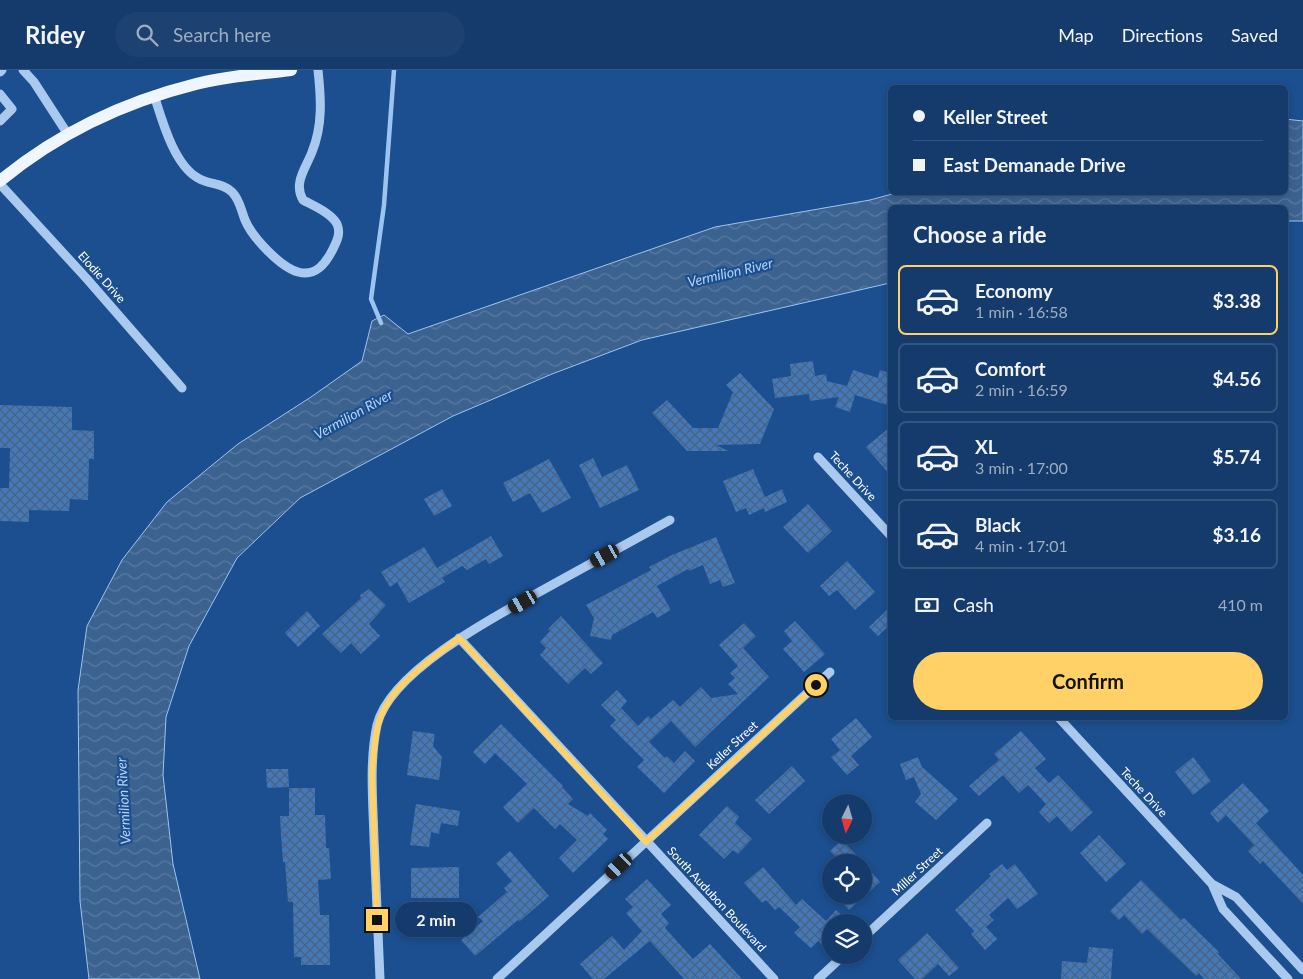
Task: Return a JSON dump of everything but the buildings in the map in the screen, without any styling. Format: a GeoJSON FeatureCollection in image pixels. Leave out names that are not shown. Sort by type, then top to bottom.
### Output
{"type":"FeatureCollection","features":[{"type":"Feature","properties":{"kind":"main road"},"geometry":{"type":"LineString","coordinates":[[0,183],[18,166],[67,133],[112,111],[154,95],[223,78],[291,70]]}},
{"type":"Feature","properties":{"kind":"street"},"geometry":{"type":"LineString","coordinates":[[23,70],[34,82],[67,133]]}},
{"type":"Feature","properties":{"kind":"street"},"geometry":{"type":"LineString","coordinates":[[154,95],[164,126],[186,168],[195,177],[203,181],[217,183],[233,193],[239,201],[245,221],[259,241],[276,258],[292,269],[299,272],[307,272],[318,269],[326,263],[338,239],[339,230],[332,217],[303,200],[299,186],[319,128],[322,103],[318,70]]}},
{"type":"Feature","properties":{"kind":"street"},"geometry":{"type":"LineString","coordinates":[[0,94],[12,109],[0,120]]}},
{"type":"Feature","properties":{"kind":"street","name":"Elodie Drive"},"geometry":{"type":"LineString","coordinates":[[0,183],[182,388]]}},
{"type":"Feature","properties":{"kind":"street","name":"Teche Drive"},"geometry":{"type":"LineString","coordinates":[[818,457],[888,533]]}},
{"type":"Feature","properties":{"kind":"street"},"geometry":{"type":"LineString","coordinates":[[380,979],[373,802],[374,753],[382,712],[392,696],[426,663],[459,638],[670,520]]}},
{"type":"Feature","properties":{"kind":"street","name":"South Audubon Boulevard"},"geometry":{"type":"LineString","coordinates":[[459,638],[774,979]]}},
{"type":"Feature","properties":{"kind":"street","name":"Keller Street"},"geometry":{"type":"LineString","coordinates":[[497,979],[830,672]]}},
{"type":"Feature","properties":{"kind":"street","name":"Teche Drive"},"geometry":{"type":"LineString","coordinates":[[1060,720],[1212,884],[1224,909],[1288,979]]}},
{"type":"Feature","properties":{"kind":"street","name":"Miller Street"},"geometry":{"type":"LineString","coordinates":[[872,930],[987,824]]}},
{"type":"Feature","properties":{"kind":"street","name":"Teche Drive"},"geometry":{"type":"LineString","coordinates":[[1212,884],[1236,897],[1303,970]]}},
{"type":"Feature","properties":{"kind":"street"},"geometry":{"type":"LineString","coordinates":[[818,979],[834,964]]}},
{"type":"Feature","properties":{"kind":"water","name":"Vermilion River"},"geometry":{"type":"Polygon","coordinates":[[[1288,119],[1303,121],[1303,221],[1288,221],[1288,205],[888,205],[888,283],[642,340],[552,374],[453,416],[300,498],[237,558],[189,646],[166,717],[163,775],[173,864],[200,979],[89,979],[80,901],[78,690],[87,626],[122,560],[167,502],[238,444],[311,397],[362,361],[372,321],[384,315],[408,334],[715,227],[870,200],[889,195],[1288,195],[1288,119]]]}},
{"type":"Feature","properties":{"kind":"waterway"},"geometry":{"type":"LineString","coordinates":[[381,323],[371,299],[384,205],[394,70]]}},
{"type":"Feature","properties":{"kind":"route"},"geometry":{"type":"LineString","coordinates":[[377,920],[372,775],[378,725],[382,712],[392,696],[426,663],[459,638],[646,842],[816,685]]}}]}
